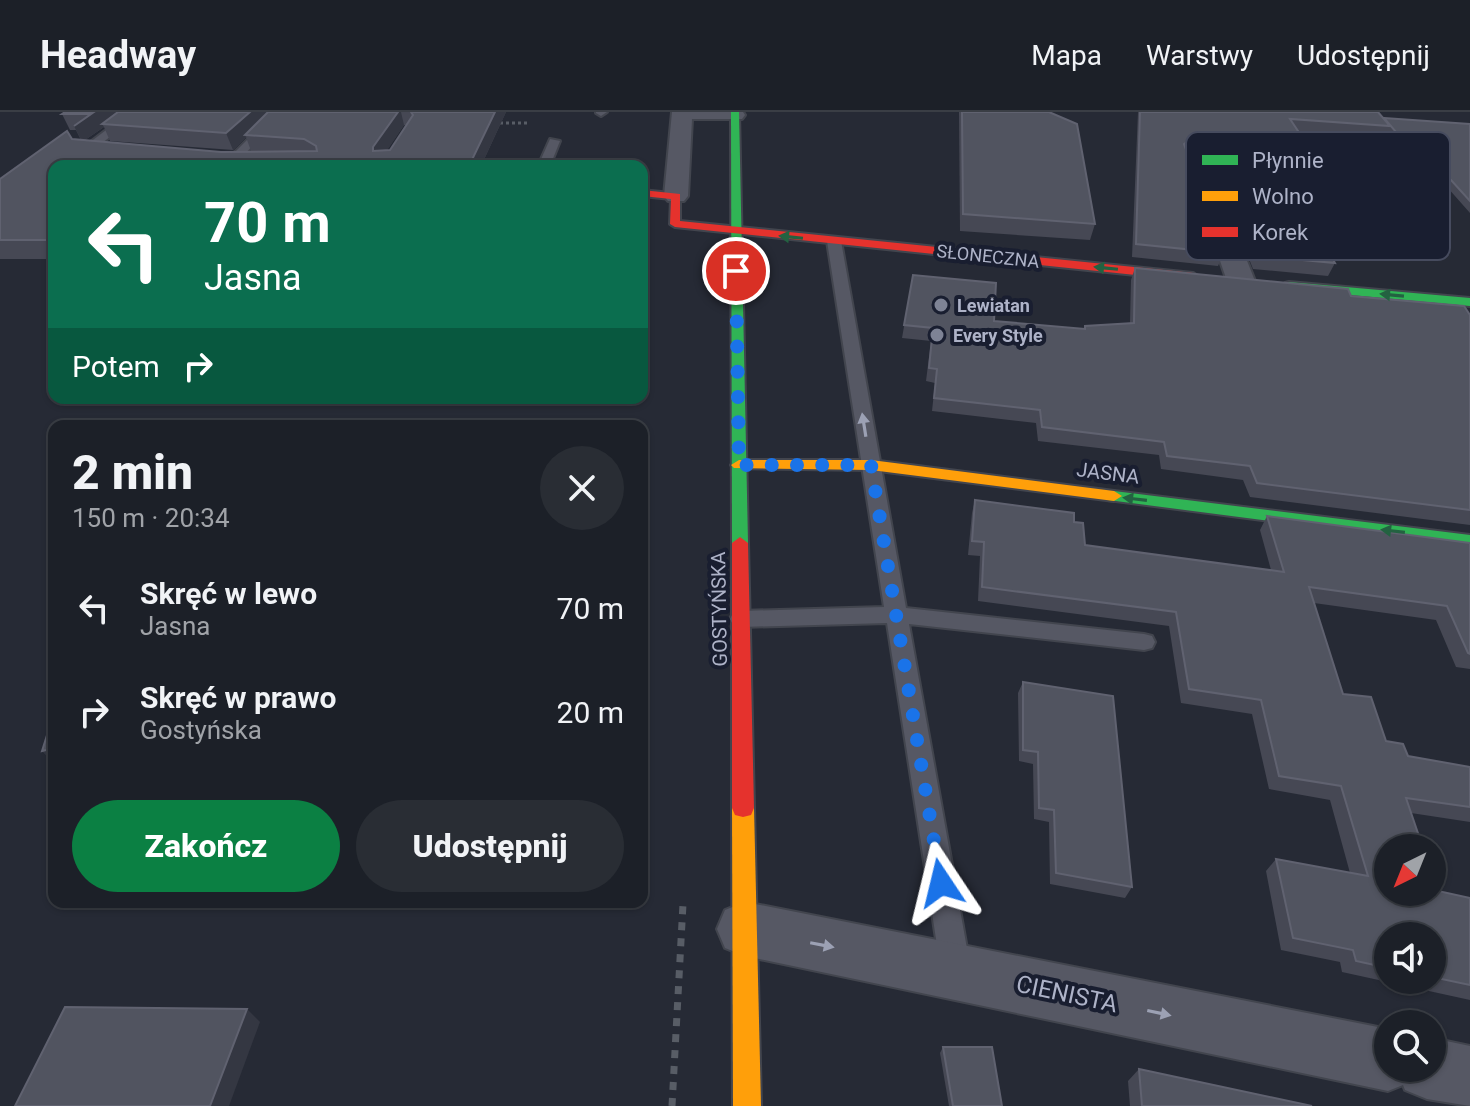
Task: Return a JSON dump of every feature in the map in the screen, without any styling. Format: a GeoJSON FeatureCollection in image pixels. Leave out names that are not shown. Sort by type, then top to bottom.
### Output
{"type":"FeatureCollection","features":[{"type":"Feature","properties":{"kind":"street"},"geometry":{"type":"LineString","coordinates":[[648,194],[676,196],[682,113],[735,114]]}},
{"type":"Feature","properties":{"kind":"street","name":"GOSTYŃSKA"},"geometry":{"type":"LineString","coordinates":[[735,114],[747,1106]]}},
{"type":"Feature","properties":{"kind":"street"},"geometry":{"type":"LineString","coordinates":[[89,148],[121,151]]}},
{"type":"Feature","properties":{"kind":"street"},"geometry":{"type":"LineString","coordinates":[[225,159],[238,160]]}},
{"type":"Feature","properties":{"kind":"street","name":"SŁONECZNA"},"geometry":{"type":"LineString","coordinates":[[676,196],[675,224],[1470,302]]}},
{"type":"Feature","properties":{"kind":"street"},"geometry":{"type":"LineString","coordinates":[[1233,260],[1241,281]]}},
{"type":"Feature","properties":{"kind":"street","name":"JASNA"},"geometry":{"type":"LineString","coordinates":[[739,465],[871,465],[1470,541]]}},
{"type":"Feature","properties":{"kind":"street","name":"CIENISTA"},"geometry":{"type":"LineString","coordinates":[[745,929],[1374,1057]]}},
{"type":"Feature","properties":{"kind":"street"},"geometry":{"type":"LineString","coordinates":[[1446,1072],[1470,1077]]}},
{"type":"Feature","properties":{"kind":"lane"},"geometry":{"type":"LineString","coordinates":[[89,148],[137,112]]}},
{"type":"Feature","properties":{"kind":"lane"},"geometry":{"type":"LineString","coordinates":[[225,159],[274,119]]}},
{"type":"Feature","properties":{"kind":"lane"},"geometry":{"type":"LineString","coordinates":[[546,160],[554,141]]}},
{"type":"Feature","properties":{"kind":"lane"},"geometry":{"type":"LineString","coordinates":[[834,241],[956,972]]}},
{"type":"Feature","properties":{"kind":"lane"},"geometry":{"type":"LineString","coordinates":[[741,619],[896,615],[1144,642]]}},
{"type":"Feature","properties":{"kind":"building"},"geometry":{"type":"Polygon","coordinates":[[[94,112],[74,126],[91,114],[62,114],[94,112]]]}},
{"type":"Feature","properties":{"kind":"building"},"geometry":{"type":"Polygon","coordinates":[[[118,112],[250,112],[226,133],[102,124],[118,112]]]}},
{"type":"Feature","properties":{"kind":"building"},"geometry":{"type":"Polygon","coordinates":[[[268,112],[398,112],[373,147],[373,151],[390,150],[413,115],[411,112],[495,112],[472,160],[48,160],[48,240],[0,240],[0,179],[67,131],[72,139],[221,152],[317,151],[316,146],[304,139],[245,135],[268,112]]]}},
{"type":"Feature","properties":{"kind":"building"},"geometry":{"type":"Polygon","coordinates":[[[962,112],[1049,112],[1077,124],[1095,224],[963,214],[962,112]]]}},
{"type":"Feature","properties":{"kind":"building"},"geometry":{"type":"Polygon","coordinates":[[[1140,112],[1378,112],[1390,126],[1290,119],[1299,132],[1186,132],[1186,249],[1136,244],[1140,112]]]}},
{"type":"Feature","properties":{"kind":"building"},"geometry":{"type":"Polygon","coordinates":[[[1384,118],[1470,124],[1470,201],[1450,180],[1450,132],[1396,132],[1384,118]]]}},
{"type":"Feature","properties":{"kind":"building"},"geometry":{"type":"Polygon","coordinates":[[[1302,260],[1333,260],[1335,263],[1302,260]]]}},
{"type":"Feature","properties":{"kind":"building"},"geometry":{"type":"Polygon","coordinates":[[[1135,268],[1348,289],[1351,296],[1464,306],[1470,315],[1470,510],[1257,483],[1250,466],[1167,456],[1164,442],[1042,427],[1040,410],[934,398],[937,369],[929,368],[933,328],[904,325],[913,275],[996,283],[994,321],[1085,329],[1085,326],[1134,323],[1135,268]]]}},
{"type":"Feature","properties":{"kind":"building"},"geometry":{"type":"Polygon","coordinates":[[[975,500],[1074,513],[1074,522],[1083,523],[1085,545],[1284,572],[1267,516],[1470,543],[1470,654],[1447,606],[1309,587],[1343,694],[1371,697],[1386,741],[1403,744],[1408,756],[1470,767],[1470,807],[1406,798],[1418,834],[1374,834],[1374,906],[1446,906],[1446,893],[1470,898],[1470,985],[1446,980],[1446,922],[1374,922],[1374,965],[1356,961],[1353,950],[1293,938],[1276,859],[1368,876],[1341,786],[1279,776],[1261,700],[1189,689],[1176,612],[982,587],[984,542],[972,541],[975,500]]]}},
{"type":"Feature","properties":{"kind":"building"},"geometry":{"type":"Polygon","coordinates":[[[1023,682],[1113,696],[1132,887],[1056,873],[1054,810],[1039,808],[1038,752],[1023,750],[1023,682]]]}},
{"type":"Feature","properties":{"kind":"building"},"geometry":{"type":"Polygon","coordinates":[[[48,732],[48,750],[42,751],[48,732]]]}},
{"type":"Feature","properties":{"kind":"building"},"geometry":{"type":"Polygon","coordinates":[[[65,1007],[247,1009],[210,1106],[15,1106],[65,1007]]]}},
{"type":"Feature","properties":{"kind":"building"},"geometry":{"type":"Polygon","coordinates":[[[943,1047],[992,1047],[1002,1106],[953,1106],[943,1047]]]}},
{"type":"Feature","properties":{"kind":"building"},"geometry":{"type":"Polygon","coordinates":[[[1139,1069],[1312,1106],[1142,1106],[1139,1069]]]}},
{"type":"Feature","properties":{"kind":"traffic: fast"},"geometry":{"type":"LineString","coordinates":[[735,112],[740,543]]}},
{"type":"Feature","properties":{"kind":"traffic: fast"},"geometry":{"type":"LineString","coordinates":[[1289,286],[1470,302]]}},
{"type":"Feature","properties":{"kind":"traffic: fast"},"geometry":{"type":"LineString","coordinates":[[1114,496],[1470,541]]}},
{"type":"Feature","properties":{"kind":"traffic: slow"},"geometry":{"type":"LineString","coordinates":[[739,465],[871,465],[1114,496]]}},
{"type":"Feature","properties":{"kind":"traffic: slow"},"geometry":{"type":"LineString","coordinates":[[743,808],[747,1106]]}},
{"type":"Feature","properties":{"kind":"traffic: jam"},"geometry":{"type":"LineString","coordinates":[[648,194],[676,196],[675,224],[1193,277]]}},
{"type":"Feature","properties":{"kind":"traffic: jam"},"geometry":{"type":"LineString","coordinates":[[740,543],[743,808]]}},
{"type":"Feature","properties":{"kind":"place","name":"Lewiatan"},"geometry":{"type":"Point","coordinates":[941,305]}},
{"type":"Feature","properties":{"kind":"place","name":"Every Style"},"geometry":{"type":"Point","coordinates":[937,335]}},
{"type":"Feature","properties":{"kind":"route"},"geometry":{"type":"LineString","coordinates":[[736,271],[739,465],[871,465],[941,883]]}}]}
